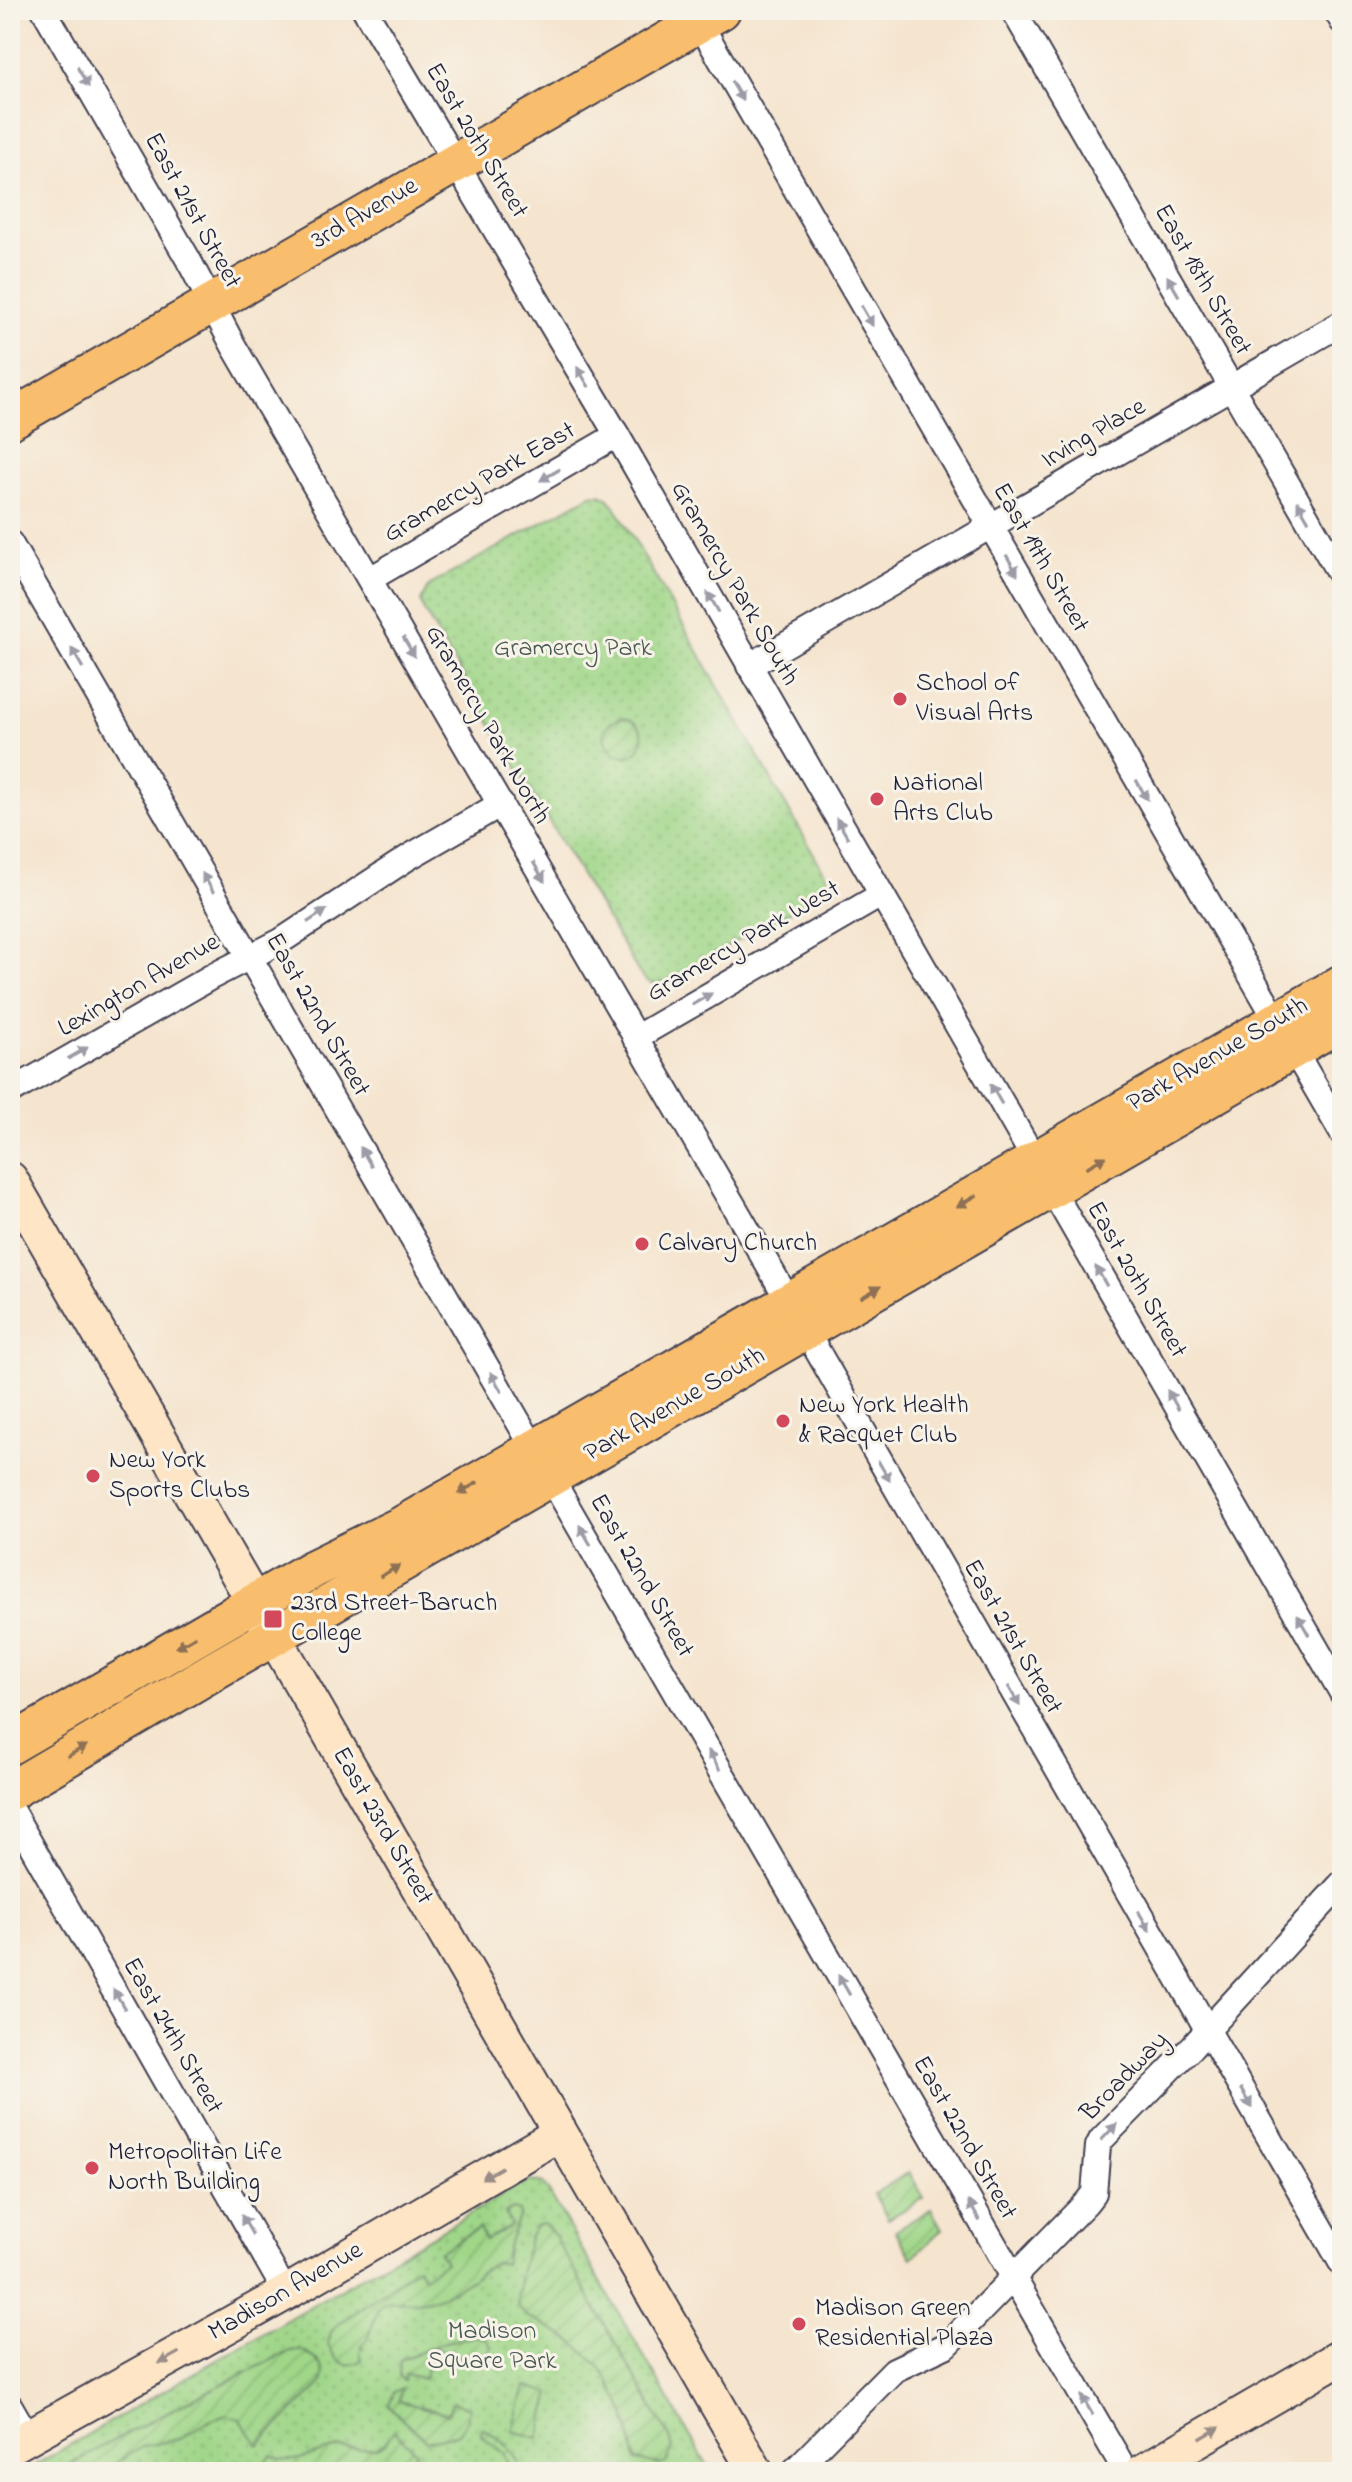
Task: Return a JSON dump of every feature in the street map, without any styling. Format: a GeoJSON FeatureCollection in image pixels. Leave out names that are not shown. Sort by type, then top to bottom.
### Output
{"type":"FeatureCollection","features":[{"type":"Feature","properties":{"kind":"main road","name":"3rd Avenue"},"geometry":{"type":"LineString","coordinates":[[10,420],[704,14]]}},
{"type":"Feature","properties":{"kind":"main road","name":"Park Avenue South"},"geometry":{"type":"LineString","coordinates":[[10,1791],[273,1637],[543,1463],[1285,1035],[1342,984]]}},
{"type":"Feature","properties":{"kind":"main road","name":"Park Avenue South"},"geometry":{"type":"LineString","coordinates":[[1285,1035],[1342,1021]]}},
{"type":"Feature","properties":{"kind":"main road","name":"East 23rd Street"},"geometry":{"type":"LineString","coordinates":[[10,1179],[756,2472]]}},
{"type":"Feature","properties":{"kind":"main road","name":"Park Avenue South"},"geometry":{"type":"LineString","coordinates":[[10,1745],[313,1569],[543,1463]]}},
{"type":"Feature","properties":{"kind":"main road","name":"Madison Avenue"},"geometry":{"type":"LineString","coordinates":[[19,2442],[286,2293],[559,2134]]}},
{"type":"Feature","properties":{"kind":"main road"},"geometry":{"type":"LineString","coordinates":[[1142,2472],[1342,2356]]}},
{"type":"Feature","properties":{"kind":"street","name":"East 21st Street"},"geometry":{"type":"LineString","coordinates":[[44,10],[289,441]]}},
{"type":"Feature","properties":{"kind":"street","name":"East 20th Street"},"geometry":{"type":"LineString","coordinates":[[365,10],[538,300]]}},
{"type":"Feature","properties":{"kind":"street","name":"East 18th Street"},"geometry":{"type":"LineString","coordinates":[[1013,10],[1342,578]]}},
{"type":"Feature","properties":{"kind":"street"},"geometry":{"type":"LineString","coordinates":[[1336,10],[1342,21]]}},
{"type":"Feature","properties":{"kind":"street","name":"East 19th Street"},"geometry":{"type":"LineString","coordinates":[[704,14],[990,526],[1342,1133]]}},
{"type":"Feature","properties":{"kind":"street","name":"Gramercy Park South"},"geometry":{"type":"LineString","coordinates":[[538,300],[881,895]]}},
{"type":"Feature","properties":{"kind":"street","name":"Irving Place"},"geometry":{"type":"LineString","coordinates":[[749,666],[1342,323]]}},
{"type":"Feature","properties":{"kind":"street","name":"Gramercy Park East"},"geometry":{"type":"LineString","coordinates":[[370,579],[617,435]]}},
{"type":"Feature","properties":{"kind":"street","name":"Gramercy Park North"},"geometry":{"type":"LineString","coordinates":[[289,441],[635,1038]]}},
{"type":"Feature","properties":{"kind":"street","name":"East 22nd Street"},"geometry":{"type":"LineString","coordinates":[[10,543],[1126,2472]]}},
{"type":"Feature","properties":{"kind":"street","name":"Lexington Avenue"},"geometry":{"type":"LineString","coordinates":[[10,1092],[281,941],[399,863],[501,804]]}},
{"type":"Feature","properties":{"kind":"street","name":"East 20th Street"},"geometry":{"type":"LineString","coordinates":[[881,895],[1342,1693]]}},
{"type":"Feature","properties":{"kind":"street","name":"Gramercy Park West"},"geometry":{"type":"LineString","coordinates":[[635,1038],[881,895]]}},
{"type":"Feature","properties":{"kind":"street","name":"East 21st Street"},"geometry":{"type":"LineString","coordinates":[[635,1038],[1342,2264]]}},
{"type":"Feature","properties":{"kind":"street","name":"East 24th Street"},"geometry":{"type":"LineString","coordinates":[[10,1808],[286,2293]]}},
{"type":"Feature","properties":{"kind":"street","name":"Broadway"},"geometry":{"type":"LineString","coordinates":[[793,2472],[894,2370],[947,2345],[1086,2203],[1094,2193],[1101,2140],[1207,2031],[1342,1883]]}},
{"type":"Feature","properties":{"kind":"street"},"geometry":{"type":"LineString","coordinates":[[10,2406],[19,2442]]}},
{"type":"Feature","properties":{"kind":"green space","name":"Gramercy Park"},"geometry":{"type":"Polygon","coordinates":[[[600,494],[615,506],[827,877],[827,886],[818,896],[658,984],[647,982],[639,973],[424,611],[421,601],[434,583],[591,495],[600,494]]]}},
{"type":"Feature","properties":{"kind":"green space"},"geometry":{"type":"Polygon","coordinates":[[[622,718],[636,723],[643,737],[637,750],[629,756],[612,750],[604,733],[609,724],[622,718]]]}},
{"type":"Feature","properties":{"kind":"green space"},"geometry":{"type":"Polygon","coordinates":[[[909,2172],[924,2198],[888,2219],[874,2194],[909,2172]]]}},
{"type":"Feature","properties":{"kind":"green space","name":"Madison Square Park"},"geometry":{"type":"Polygon","coordinates":[[[531,2181],[543,2184],[547,2189],[711,2472],[23,2472],[520,2185],[531,2181]]]}},
{"type":"Feature","properties":{"kind":"green space"},"geometry":{"type":"Polygon","coordinates":[[[512,2209],[519,2211],[520,2215],[504,2264],[495,2262],[438,2297],[417,2302],[385,2302],[378,2309],[368,2339],[362,2346],[362,2360],[345,2364],[337,2359],[328,2344],[336,2326],[417,2267],[424,2276],[445,2262],[439,2252],[479,2228],[486,2240],[511,2225],[505,2213],[512,2209]]]}},
{"type":"Feature","properties":{"kind":"green space"},"geometry":{"type":"Polygon","coordinates":[[[931,2209],[942,2229],[912,2258],[895,2231],[931,2209]]]}},
{"type":"Feature","properties":{"kind":"green space"},"geometry":{"type":"Polygon","coordinates":[[[541,2224],[552,2232],[670,2438],[673,2448],[666,2463],[658,2465],[636,2460],[626,2414],[599,2366],[568,2338],[528,2317],[518,2307],[519,2278],[529,2238],[535,2227],[541,2224]]]}},
{"type":"Feature","properties":{"kind":"green space"},"geometry":{"type":"Polygon","coordinates":[[[477,2336],[485,2338],[491,2346],[484,2362],[464,2359],[433,2348],[424,2379],[406,2374],[404,2381],[399,2377],[400,2360],[445,2342],[477,2336]]]}},
{"type":"Feature","properties":{"kind":"green space"},"geometry":{"type":"Polygon","coordinates":[[[300,2350],[319,2363],[323,2373],[321,2384],[258,2445],[240,2419],[227,2415],[209,2421],[180,2439],[144,2446],[104,2472],[62,2472],[70,2464],[186,2402],[290,2351],[300,2350]]]}},
{"type":"Feature","properties":{"kind":"green space"},"geometry":{"type":"Polygon","coordinates":[[[525,2386],[551,2393],[539,2438],[513,2431],[525,2386]]]}},
{"type":"Feature","properties":{"kind":"green space"},"geometry":{"type":"Polygon","coordinates":[[[402,2388],[399,2401],[448,2414],[452,2402],[470,2408],[459,2433],[426,2441],[389,2406],[394,2392],[402,2388]]]}},
{"type":"Feature","properties":{"kind":"green space"},"geometry":{"type":"Polygon","coordinates":[[[482,2428],[507,2446],[523,2472],[513,2472],[504,2454],[481,2435],[482,2428]]]}},
{"type":"Feature","properties":{"kind":"green space"},"geometry":{"type":"Polygon","coordinates":[[[394,2430],[416,2452],[406,2471],[256,2472],[272,2455],[296,2460],[339,2448],[377,2448],[394,2430]]]}},
{"type":"Feature","properties":{"kind":"place","name":"School of Visual Arts"},"geometry":{"type":"Point","coordinates":[900,699]}},
{"type":"Feature","properties":{"kind":"place","name":"National Arts Club"},"geometry":{"type":"Point","coordinates":[877,799]}},
{"type":"Feature","properties":{"kind":"place","name":"Calvary Church"},"geometry":{"type":"Point","coordinates":[642,1244]}},
{"type":"Feature","properties":{"kind":"place","name":"New York Health & Racquet Club"},"geometry":{"type":"Point","coordinates":[783,1421]}},
{"type":"Feature","properties":{"kind":"place","name":"New York Sports Clubs"},"geometry":{"type":"Point","coordinates":[93,1476]}},
{"type":"Feature","properties":{"kind":"place","name":"23rd Street-Baruch College"},"geometry":{"type":"Point","coordinates":[273,1619]}},
{"type":"Feature","properties":{"kind":"place","name":"Metropolitan Life North Building"},"geometry":{"type":"Point","coordinates":[92,2168]}},
{"type":"Feature","properties":{"kind":"place","name":"Madison Green Residential Plaza"},"geometry":{"type":"Point","coordinates":[799,2324]}}]}
